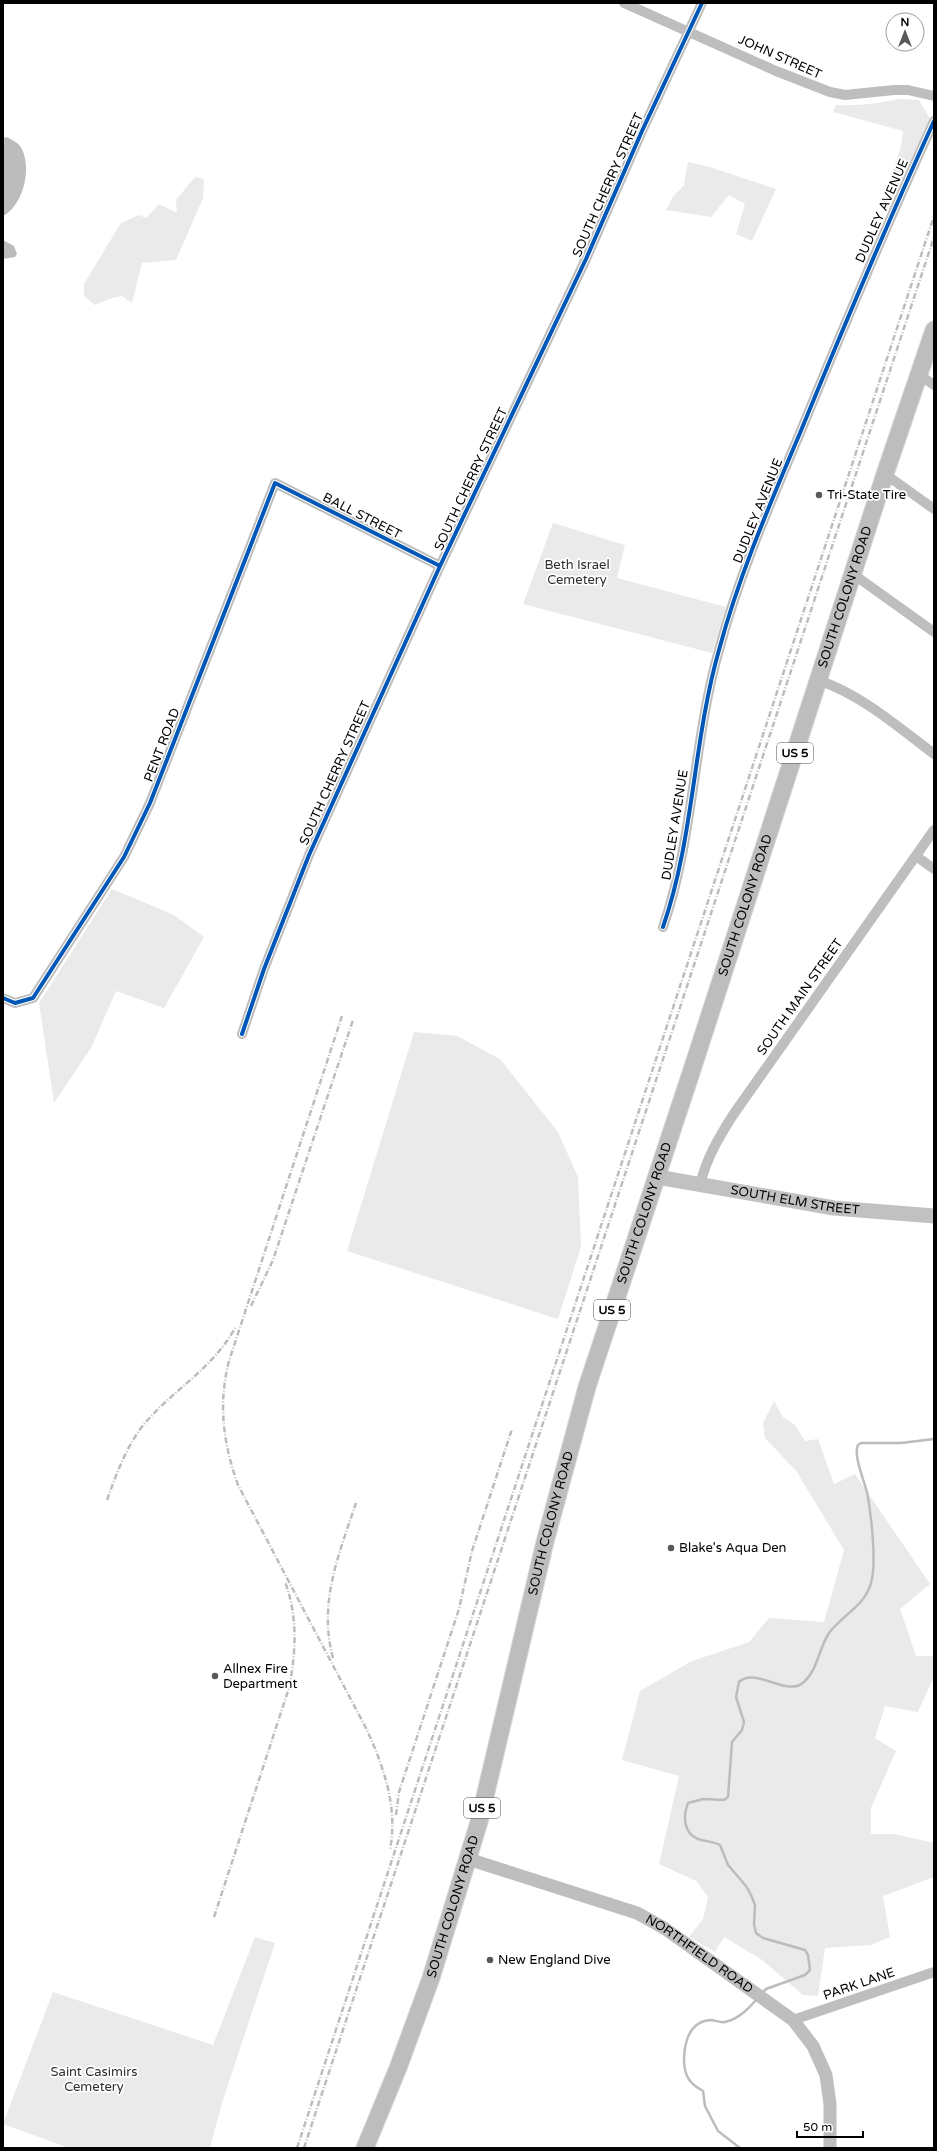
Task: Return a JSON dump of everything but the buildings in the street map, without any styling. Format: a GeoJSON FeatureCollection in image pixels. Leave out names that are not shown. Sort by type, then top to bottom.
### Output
{"type":"FeatureCollection","features":[{"type":"Feature","properties":{"kind":"main road","name":"SOUTH COLONY ROAD"},"geometry":{"type":"LineString","coordinates":[[365,2148],[415,2024],[447,1929],[468,1859],[490,1776],[565,1465],[588,1384],[657,1177],[885,474],[934,330]]}},
{"type":"Feature","properties":{"kind":"main road","name":"SOUTH ELM STREET"},"geometry":{"type":"LineString","coordinates":[[657,1177],[842,1209],[934,1216]]}},
{"type":"Feature","properties":{"kind":"street","name":"JOHN STREET"},"geometry":{"type":"LineString","coordinates":[[624,3],[776,71],[830,92],[845,95],[908,90],[934,96]]}},
{"type":"Feature","properties":{"kind":"street","name":"SOUTH CHERRY STREET"},"geometry":{"type":"LineString","coordinates":[[242,1034],[264,969],[307,860],[440,566],[586,259],[639,138],[690,32],[702,3]]}},
{"type":"Feature","properties":{"kind":"street","name":"DUDLEY AVENUE"},"geometry":{"type":"LineString","coordinates":[[663,927],[671,903],[682,857],[709,683],[731,607],[761,527],[851,307],[934,121]]}},
{"type":"Feature","properties":{"kind":"street"},"geometry":{"type":"LineString","coordinates":[[918,374],[934,385]]}},
{"type":"Feature","properties":{"kind":"street"},"geometry":{"type":"LineString","coordinates":[[885,474],[934,509]]}},
{"type":"Feature","properties":{"kind":"street","name":"BALL STREET"},"geometry":{"type":"LineString","coordinates":[[275,483],[440,566]]}},
{"type":"Feature","properties":{"kind":"street","name":"PENT ROAD"},"geometry":{"type":"LineString","coordinates":[[3,998],[15,1003],[33,998],[124,857],[150,803],[275,483]]}},
{"type":"Feature","properties":{"kind":"street"},"geometry":{"type":"LineString","coordinates":[[853,574],[934,632]]}},
{"type":"Feature","properties":{"kind":"street"},"geometry":{"type":"LineString","coordinates":[[818,680],[832,685],[873,708],[934,754]]}},
{"type":"Feature","properties":{"kind":"street","name":"SOUTH MAIN STREET"},"geometry":{"type":"LineString","coordinates":[[700,1185],[704,1169],[718,1139],[733,1115],[934,830]]}},
{"type":"Feature","properties":{"kind":"street"},"geometry":{"type":"LineString","coordinates":[[916,856],[934,869]]}},
{"type":"Feature","properties":{"kind":"street","name":"NORTHFIELD ROAD"},"geometry":{"type":"LineString","coordinates":[[468,1859],[637,1913],[664,1928],[793,2020],[813,2046],[826,2075],[830,2104],[830,2148]]}},
{"type":"Feature","properties":{"kind":"street","name":"PARK LANE"},"geometry":{"type":"LineString","coordinates":[[793,2020],[934,1972]]}},
{"type":"Feature","properties":{"kind":"green space"},"geometry":{"type":"Polygon","coordinates":[[[898,99],[919,100],[930,119],[891,201],[887,199],[891,176],[901,147],[903,131],[833,112],[836,105],[867,104],[898,99]]]}},
{"type":"Feature","properties":{"kind":"green space"},"geometry":{"type":"Polygon","coordinates":[[[688,162],[710,167],[776,189],[752,241],[736,234],[745,204],[729,195],[711,217],[666,210],[672,198],[684,185],[688,162]]]}},
{"type":"Feature","properties":{"kind":"green space"},"geometry":{"type":"Polygon","coordinates":[[[195,177],[204,179],[203,198],[176,260],[142,263],[132,303],[122,296],[112,298],[95,305],[84,296],[84,284],[121,223],[139,215],[146,218],[159,204],[177,213],[176,200],[195,177]]]}},
{"type":"Feature","properties":{"kind":"green space","name":"Beth Israel Cemetery"},"geometry":{"type":"Polygon","coordinates":[[[553,523],[625,545],[617,578],[726,607],[712,653],[523,604],[553,523]]]}},
{"type":"Feature","properties":{"kind":"green space"},"geometry":{"type":"Polygon","coordinates":[[[112,889],[174,915],[204,937],[164,1008],[116,991],[91,1048],[54,1103],[39,1003],[112,889]]]}},
{"type":"Feature","properties":{"kind":"green space"},"geometry":{"type":"Polygon","coordinates":[[[414,1032],[457,1036],[500,1059],[558,1132],[578,1177],[581,1247],[558,1319],[347,1251],[414,1032]]]}},
{"type":"Feature","properties":{"kind":"green space"},"geometry":{"type":"Polygon","coordinates":[[[774,1401],[783,1417],[795,1425],[805,1441],[818,1439],[834,1484],[855,1474],[930,1584],[900,1609],[916,1656],[934,1656],[934,1676],[918,1712],[885,1706],[875,1738],[896,1751],[871,1808],[871,1834],[894,1834],[934,1843],[934,1877],[883,1896],[890,1937],[871,1945],[825,1948],[818,1996],[803,1995],[762,1960],[724,1937],[715,1952],[689,1937],[703,1919],[708,1897],[696,1881],[659,1864],[679,1776],[622,1760],[640,1691],[692,1661],[749,1642],[769,1618],[824,1622],[844,1550],[797,1472],[765,1438],[763,1423],[774,1401]]]}},
{"type":"Feature","properties":{"kind":"green space","name":"Saint Casimirs Cemetery"},"geometry":{"type":"Polygon","coordinates":[[[255,1937],[275,1943],[222,2103],[210,2148],[69,2148],[3,2124],[53,1992],[213,2045],[255,1937]]]}},
{"type":"Feature","properties":{"kind":"shaded area"},"geometry":{"type":"Polygon","coordinates":[[[7,137],[20,146],[26,163],[26,174],[21,194],[10,211],[3,216],[3,138],[7,137]]]}},
{"type":"Feature","properties":{"kind":"shaded area"},"geometry":{"type":"Polygon","coordinates":[[[3,240],[14,246],[17,254],[15,257],[3,259],[3,240]]]}},
{"type":"Feature","properties":{"kind":"waterway"},"geometry":{"type":"LineString","coordinates":[[762,1993],[766,1989],[805,1975],[810,1970],[808,1955],[805,1950],[763,1938],[756,1933],[754,1924],[755,1905],[746,1886],[728,1865],[720,1845],[698,1839],[689,1833],[685,1818],[686,1808],[688,1803],[703,1799],[724,1800],[728,1797],[732,1742],[742,1730],[744,1722],[736,1697],[739,1682],[746,1678],[762,1679],[780,1685],[789,1686],[797,1686],[804,1682],[809,1677],[829,1633],[859,1604],[868,1591],[873,1574],[873,1538],[867,1492],[857,1455],[858,1445],[861,1443],[901,1443],[934,1439]]}},
{"type":"Feature","properties":{"kind":"waterway"},"geometry":{"type":"LineString","coordinates":[[740,2148],[718,2131],[705,2106],[703,2091],[689,2080],[684,2062],[685,2049],[689,2035],[697,2025],[710,2020],[723,2022],[730,2021],[743,2013],[757,1999]]}},
{"type":"Feature","properties":{"kind":"railway"},"geometry":{"type":"LineString","coordinates":[[297,2148],[934,216]]}},
{"type":"Feature","properties":{"kind":"railway"},"geometry":{"type":"LineString","coordinates":[[304,2148],[934,237]]}},
{"type":"Feature","properties":{"kind":"railway"},"geometry":{"type":"LineString","coordinates":[[342,1016],[229,1361],[223,1408],[226,1439],[238,1485],[367,1730],[379,1759],[391,1803],[392,1834],[390,1850]]}},
{"type":"Feature","properties":{"kind":"railway"},"geometry":{"type":"LineString","coordinates":[[251,1306],[273,1260],[353,1020]]}},
{"type":"Feature","properties":{"kind":"railway"},"geometry":{"type":"LineString","coordinates":[[107,1500],[117,1472],[135,1436],[165,1402],[216,1355],[236,1326]]}},
{"type":"Feature","properties":{"kind":"railway"},"geometry":{"type":"LineString","coordinates":[[396,1815],[399,1792],[459,1609],[472,1551],[512,1429]]}},
{"type":"Feature","properties":{"kind":"railway"},"geometry":{"type":"LineString","coordinates":[[333,1658],[329,1638],[329,1598],[337,1560],[356,1503]]}},
{"type":"Feature","properties":{"kind":"railway"},"geometry":{"type":"LineString","coordinates":[[214,1917],[289,1688],[294,1648],[294,1621],[285,1582]]}},
{"type":"Feature","properties":{"kind":"cycle path"},"geometry":{"type":"LineString","coordinates":[[242,1034],[264,969],[309,855],[440,566],[586,259],[642,131],[702,3]]}},
{"type":"Feature","properties":{"kind":"cycle path"},"geometry":{"type":"LineString","coordinates":[[663,927],[681,859],[710,684],[736,594],[766,513],[832,354],[934,121]]}},
{"type":"Feature","properties":{"kind":"cycle path"},"geometry":{"type":"LineString","coordinates":[[3,998],[15,1003],[33,998],[124,857],[150,803],[275,483],[440,566]]}},
{"type":"Feature","properties":{"kind":"place","name":"Tri-State Tire"},"geometry":{"type":"Point","coordinates":[819,495]}},
{"type":"Feature","properties":{"kind":"place","name":"Blake's Aqua Den"},"geometry":{"type":"Point","coordinates":[671,1548]}},
{"type":"Feature","properties":{"kind":"place","name":"Allnex Fire Department"},"geometry":{"type":"Point","coordinates":[215,1676]}},
{"type":"Feature","properties":{"kind":"place","name":"New England Dive"},"geometry":{"type":"Point","coordinates":[490,1960]}}]}
